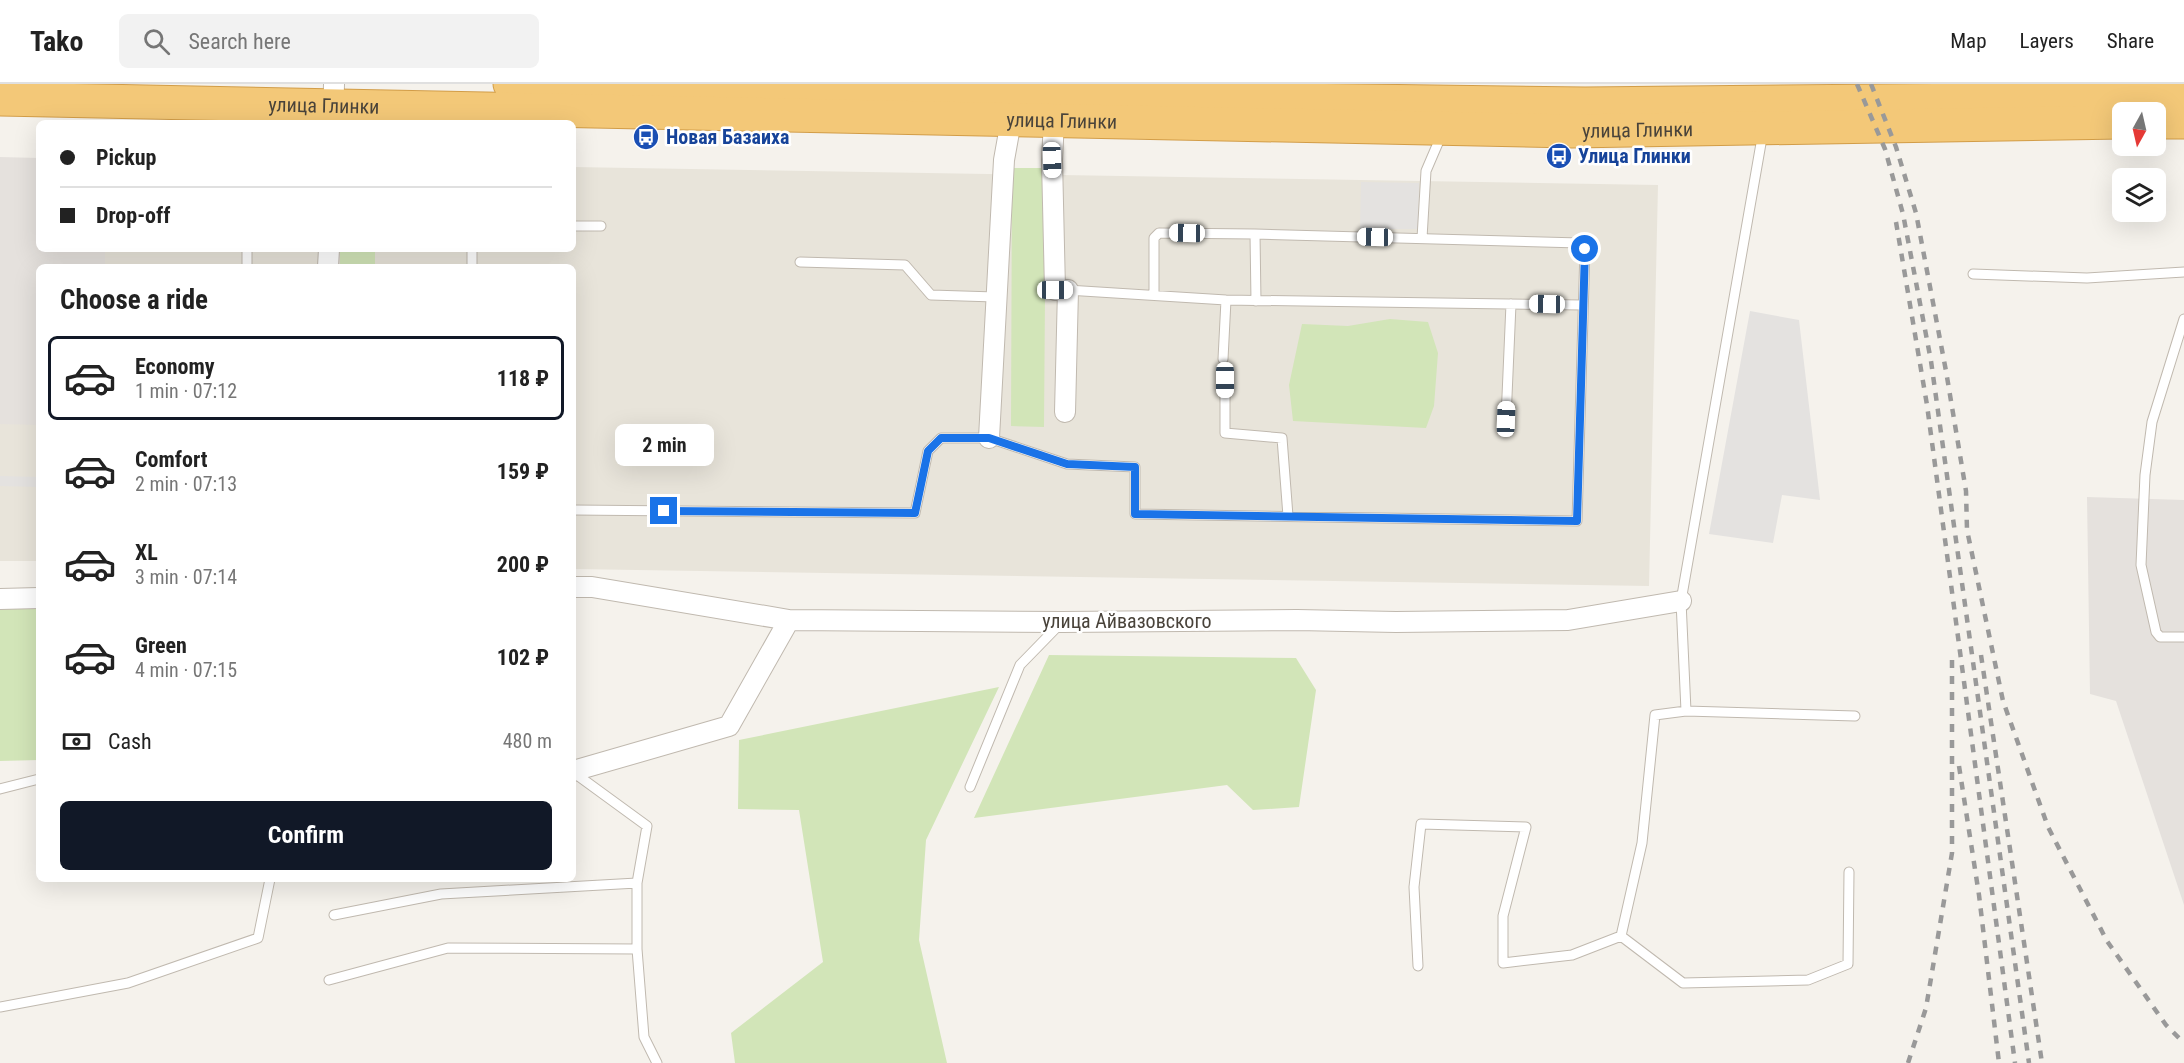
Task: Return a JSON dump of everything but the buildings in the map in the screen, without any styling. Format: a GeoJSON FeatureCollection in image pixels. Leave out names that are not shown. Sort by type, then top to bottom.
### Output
{"type":"FeatureCollection","features":[{"type":"Feature","properties":{"kind":"highway","name":"улица Глинки"},"geometry":{"type":"LineString","coordinates":[[510,84],[589,99],[757,87],[1013,100]]}},
{"type":"Feature","properties":{"kind":"highway","name":"улица Глинки"},"geometry":{"type":"LineString","coordinates":[[1364,106],[1445,127],[1572,131],[1948,105],[2184,98]]}},
{"type":"Feature","properties":{"kind":"highway","name":"улица Глинки"},"geometry":{"type":"LineString","coordinates":[[0,99],[334,104],[589,99],[1013,100],[1364,106],[1585,99],[1764,117]]}},
{"type":"Feature","properties":{"kind":"highway","name":"улица Глинки"},"geometry":{"type":"LineString","coordinates":[[1948,105],[2112,122]]}},
{"type":"Feature","properties":{"kind":"highway"},"geometry":{"type":"LineString","coordinates":[[2166,122],[2184,122]]}},
{"type":"Feature","properties":{"kind":"street"},"geometry":{"type":"LineString","coordinates":[[989,438],[1004,160],[1013,100]]}},
{"type":"Feature","properties":{"kind":"street"},"geometry":{"type":"LineString","coordinates":[[1060,101],[1052,160],[1062,290],[1065,412]]}},
{"type":"Feature","properties":{"kind":"street","name":"улица Айвазовского"},"geometry":{"type":"LineString","coordinates":[[576,587],[592,586],[789,620],[1062,622],[1568,620],[1682,601]]}},
{"type":"Feature","properties":{"kind":"street"},"geometry":{"type":"LineString","coordinates":[[0,598],[36,598]]}},
{"type":"Feature","properties":{"kind":"street"},"geometry":{"type":"LineString","coordinates":[[576,771],[729,726],[789,620]]}},
{"type":"Feature","properties":{"kind":"lane"},"geometry":{"type":"LineString","coordinates":[[1686,711],[1682,601],[1764,117]]}},
{"type":"Feature","properties":{"kind":"lane"},"geometry":{"type":"LineString","coordinates":[[1422,238],[1426,171],[1445,127]]}},
{"type":"Feature","properties":{"kind":"lane"},"geometry":{"type":"LineString","coordinates":[[576,226],[601,226]]}},
{"type":"Feature","properties":{"kind":"lane"},"geometry":{"type":"LineString","coordinates":[[576,510],[915,513],[928,451],[941,438],[989,438],[1067,464],[1135,467],[1135,514],[1577,521],[1585,249],[1580,243],[1159,233],[1154,238],[1154,294]]}},
{"type":"Feature","properties":{"kind":"lane"},"geometry":{"type":"LineString","coordinates":[[1255,234],[1256,301]]}},
{"type":"Feature","properties":{"kind":"lane"},"geometry":{"type":"LineString","coordinates":[[800,262],[904,265],[931,295],[995,297]]}},
{"type":"Feature","properties":{"kind":"lane"},"geometry":{"type":"LineString","coordinates":[[1973,274],[2087,278],[2184,272]]}},
{"type":"Feature","properties":{"kind":"lane"},"geometry":{"type":"LineString","coordinates":[[1062,290],[1256,301],[1583,305]]}},
{"type":"Feature","properties":{"kind":"lane"},"geometry":{"type":"LineString","coordinates":[[1223,359],[1226,300]]}},
{"type":"Feature","properties":{"kind":"lane"},"geometry":{"type":"LineString","coordinates":[[1506,419],[1511,304]]}},
{"type":"Feature","properties":{"kind":"lane"},"geometry":{"type":"LineString","coordinates":[[2184,319],[2152,422],[2145,475],[2141,565],[2156,632],[2165,639],[2184,637]]}},
{"type":"Feature","properties":{"kind":"lane"},"geometry":{"type":"LineString","coordinates":[[1225,380],[1225,433],[1282,438],[1288,516]]}},
{"type":"Feature","properties":{"kind":"lane"},"geometry":{"type":"LineString","coordinates":[[970,787],[1020,665],[1062,622]]}},
{"type":"Feature","properties":{"kind":"lane"},"geometry":{"type":"LineString","coordinates":[[1621,936],[1642,843],[1655,715],[1686,711],[1855,716]]}},
{"type":"Feature","properties":{"kind":"lane"},"geometry":{"type":"LineString","coordinates":[[576,774],[647,826],[637,883],[637,949],[644,1037],[657,1063]]}},
{"type":"Feature","properties":{"kind":"lane"},"geometry":{"type":"LineString","coordinates":[[0,789],[36,780]]}},
{"type":"Feature","properties":{"kind":"lane"},"geometry":{"type":"LineString","coordinates":[[1418,966],[1414,887],[1421,824],[1526,827],[1503,915],[1503,963],[1572,955],[1621,936]]}},
{"type":"Feature","properties":{"kind":"lane"},"geometry":{"type":"LineString","coordinates":[[1621,936],[1683,983],[1808,980],[1848,964],[1849,872]]}},
{"type":"Feature","properties":{"kind":"lane"},"geometry":{"type":"LineString","coordinates":[[0,1007],[128,983],[258,938],[269,882]]}},
{"type":"Feature","properties":{"kind":"lane"},"geometry":{"type":"LineString","coordinates":[[334,915],[441,894],[637,883]]}},
{"type":"Feature","properties":{"kind":"lane"},"geometry":{"type":"LineString","coordinates":[[329,980],[448,948],[637,949]]}},
{"type":"Feature","properties":{"kind":"shaded area"},"geometry":{"type":"Polygon","coordinates":[[[0,157],[36,158],[36,252],[105,252],[105,264],[36,264],[36,425],[0,424],[0,157]]]}},
{"type":"Feature","properties":{"kind":"shaded area"},"geometry":{"type":"Polygon","coordinates":[[[0,158],[36,242],[36,252],[576,252],[576,167],[1658,185],[1649,586],[576,569],[576,264],[36,264],[36,561],[0,561],[0,158]]]}},
{"type":"Feature","properties":{"kind":"shaded area"},"geometry":{"type":"Polygon","coordinates":[[[1361,182],[1419,183],[1418,229],[1360,229],[1361,182]]]}},
{"type":"Feature","properties":{"kind":"shaded area"},"geometry":{"type":"Polygon","coordinates":[[[1750,311],[1799,320],[1820,500],[1782,495],[1773,543],[1709,534],[1750,311]]]}},
{"type":"Feature","properties":{"kind":"shaded area"},"geometry":{"type":"Polygon","coordinates":[[[0,476],[36,477],[36,487],[0,486],[0,476]]]}},
{"type":"Feature","properties":{"kind":"shaded area"},"geometry":{"type":"Polygon","coordinates":[[[2087,497],[2184,500],[2184,905],[2116,701],[2090,694],[2087,497]]]}},
{"type":"Feature","properties":{"kind":"green space"},"geometry":{"type":"Polygon","coordinates":[[[1012,168],[1046,168],[1044,427],[1011,426],[1012,168]]]}},
{"type":"Feature","properties":{"kind":"green space"},"geometry":{"type":"Polygon","coordinates":[[[340,252],[375,252],[375,264],[340,264],[340,252]]]}},
{"type":"Feature","properties":{"kind":"green space"},"geometry":{"type":"Polygon","coordinates":[[[1390,319],[1428,322],[1438,353],[1434,406],[1426,428],[1293,421],[1289,385],[1302,324],[1348,326],[1390,319]]]}},
{"type":"Feature","properties":{"kind":"green space"},"geometry":{"type":"Polygon","coordinates":[[[0,603],[36,603],[36,760],[0,761],[0,603]]]}},
{"type":"Feature","properties":{"kind":"green space"},"geometry":{"type":"Polygon","coordinates":[[[1049,655],[1296,658],[1316,690],[1299,807],[1253,810],[1227,785],[974,818],[1049,655]]]}},
{"type":"Feature","properties":{"kind":"green space"},"geometry":{"type":"Polygon","coordinates":[[[999,687],[926,840],[919,940],[947,1063],[735,1063],[731,1033],[823,962],[799,810],[738,809],[739,740],[999,687]]]}},
{"type":"Feature","properties":{"kind":"railway"},"geometry":{"type":"LineString","coordinates":[[1857,84],[1885,149],[1903,214],[1931,361],[2029,1063]]}},
{"type":"Feature","properties":{"kind":"railway"},"geometry":{"type":"LineString","coordinates":[[1871,84],[1896,147],[1916,213],[1966,491],[1967,530],[2003,701],[2048,827],[2107,941],[2166,1025],[2184,1043]]}},
{"type":"Feature","properties":{"kind":"railway"},"geometry":{"type":"LineString","coordinates":[[1896,222],[1927,405],[2015,1063]]}},
{"type":"Feature","properties":{"kind":"railway"},"geometry":{"type":"LineString","coordinates":[[1981,655],[2042,1063]]}},
{"type":"Feature","properties":{"kind":"railway"},"geometry":{"type":"LineString","coordinates":[[1908,1063],[1926,1008],[1952,853],[1952,656]]}},
{"type":"Feature","properties":{"kind":"railway"},"geometry":{"type":"LineString","coordinates":[[1959,766],[1979,895],[1999,1063]]}},
{"type":"Feature","properties":{"kind":"place","name":"Новая Базаиха"},"geometry":{"type":"Point","coordinates":[646,137]}},
{"type":"Feature","properties":{"kind":"place","name":"Улица Глинки"},"geometry":{"type":"Point","coordinates":[1559,156]}},
{"type":"Feature","properties":{"kind":"route"},"geometry":{"type":"LineString","coordinates":[[664,511],[915,513],[928,451],[941,438],[989,438],[1067,464],[1135,467],[1135,514],[1577,521],[1585,249]]}}]}
